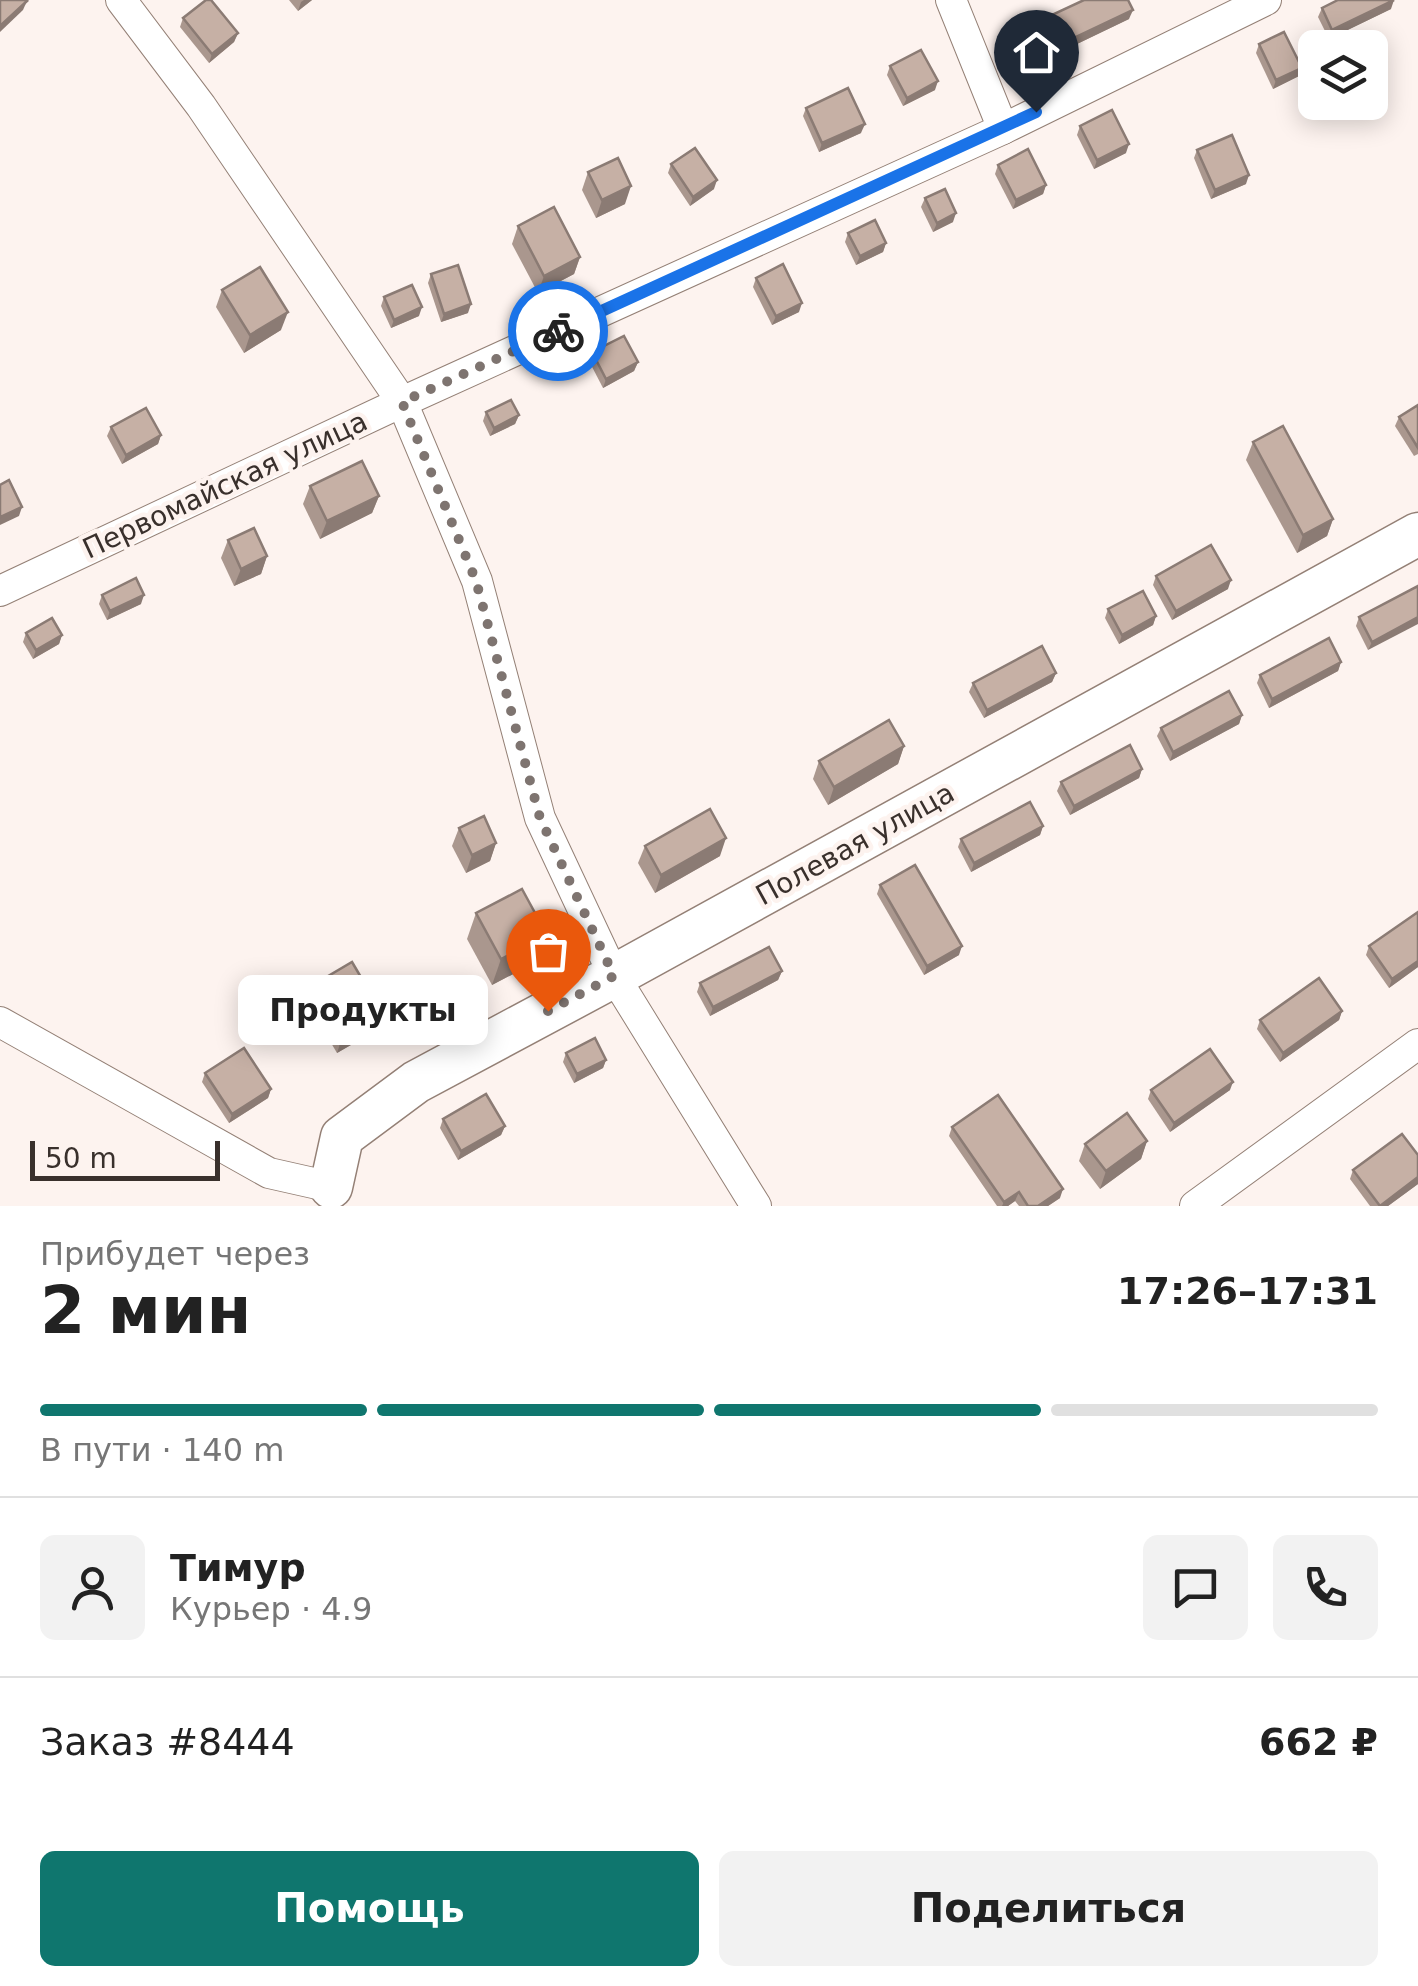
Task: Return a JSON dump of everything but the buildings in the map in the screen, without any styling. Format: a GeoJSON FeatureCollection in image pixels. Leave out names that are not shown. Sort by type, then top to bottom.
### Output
{"type":"FeatureCollection","features":[{"type":"Feature","properties":{"kind":"street"},"geometry":{"type":"LineString","coordinates":[[121,0],[201,106],[402,402],[476,581],[540,818],[614,976],[756,1206]]}},
{"type":"Feature","properties":{"kind":"street"},"geometry":{"type":"LineString","coordinates":[[951,0],[1003,129]]}},
{"type":"Feature","properties":{"kind":"street","name":"Первомайская улица"},"geometry":{"type":"LineString","coordinates":[[0,592],[402,402],[1003,129],[1266,0]]}},
{"type":"Feature","properties":{"kind":"street","name":"Полевая улица"},"geometry":{"type":"LineString","coordinates":[[331,1200],[342,1137],[416,1082],[1418,534]]}},
{"type":"Feature","properties":{"kind":"street"},"geometry":{"type":"LineString","coordinates":[[0,1022],[269,1173],[331,1200]]}},
{"type":"Feature","properties":{"kind":"street"},"geometry":{"type":"LineString","coordinates":[[1195,1206],[1418,1044]]}},
{"type":"Feature","properties":{"kind":"way so far"},"geometry":{"type":"LineString","coordinates":[[548,1011],[614,976],[540,818],[476,581],[402,402],[558,331]]}},
{"type":"Feature","properties":{"kind":"place","name":"Продукты"},"geometry":{"type":"Point","coordinates":[548,1011]}},
{"type":"Feature","properties":{"kind":"route"},"geometry":{"type":"LineString","coordinates":[[558,331],[1036,112]]}}]}
